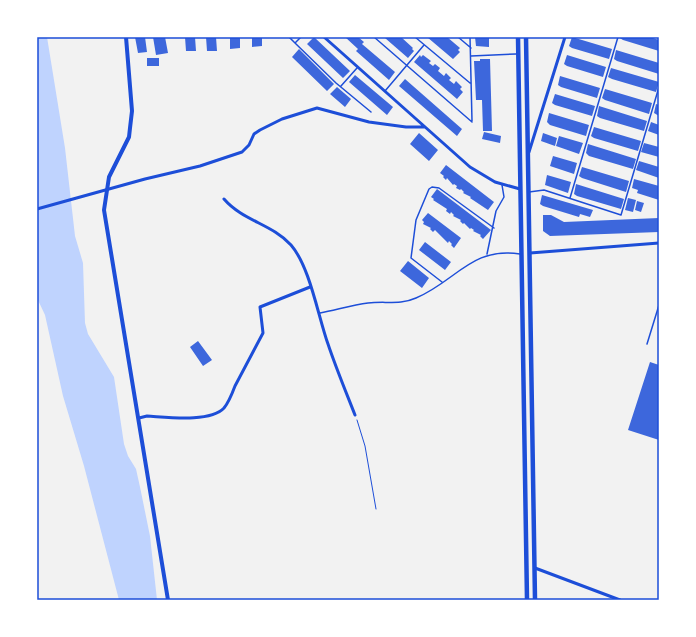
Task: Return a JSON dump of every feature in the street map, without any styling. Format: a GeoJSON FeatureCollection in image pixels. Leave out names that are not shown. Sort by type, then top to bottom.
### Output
{"type":"FeatureCollection","features":[{"type":"Feature","properties":{"kind":"main road"},"geometry":{"type":"LineString","coordinates":[[518,37],[527,600]]}},
{"type":"Feature","properties":{"kind":"main road"},"geometry":{"type":"LineString","coordinates":[[526,37],[535,600]]}},
{"type":"Feature","properties":{"kind":"street"},"geometry":{"type":"LineString","coordinates":[[126,37],[132,111],[129,137],[109,177],[105,190],[104,210],[168,600]]}},
{"type":"Feature","properties":{"kind":"street"},"geometry":{"type":"LineString","coordinates":[[324,37],[357,68],[470,167],[488,179],[502,185],[520,189]]}},
{"type":"Feature","properties":{"kind":"street"},"geometry":{"type":"LineString","coordinates":[[528,154],[565,37]]}},
{"type":"Feature","properties":{"kind":"street"},"geometry":{"type":"LineString","coordinates":[[37,209],[200,166],[242,152],[249,145],[254,134],[260,130],[282,120],[317,108],[369,122],[406,127],[424,127]]}},
{"type":"Feature","properties":{"kind":"street"},"geometry":{"type":"LineString","coordinates":[[224,199],[244,217],[276,233],[291,246],[301,262],[328,344],[356,415]]}},
{"type":"Feature","properties":{"kind":"street"},"geometry":{"type":"LineString","coordinates":[[530,254],[659,243]]}},
{"type":"Feature","properties":{"kind":"street"},"geometry":{"type":"LineString","coordinates":[[139,418],[147,416],[202,417],[223,409],[232,395],[235,386],[263,333],[260,307],[310,287]]}},
{"type":"Feature","properties":{"kind":"street"},"geometry":{"type":"LineString","coordinates":[[535,568],[620,600]]}},
{"type":"Feature","properties":{"kind":"lane"},"geometry":{"type":"LineString","coordinates":[[289,37],[341,87],[370,112]]}},
{"type":"Feature","properties":{"kind":"lane"},"geometry":{"type":"LineString","coordinates":[[295,43],[301,37]]}},
{"type":"Feature","properties":{"kind":"lane"},"geometry":{"type":"LineString","coordinates":[[374,37],[472,122],[470,37]]}},
{"type":"Feature","properties":{"kind":"lane"},"geometry":{"type":"LineString","coordinates":[[415,37],[471,84]]}},
{"type":"Feature","properties":{"kind":"lane"},"geometry":{"type":"LineString","coordinates":[[458,37],[470,48]]}},
{"type":"Feature","properties":{"kind":"lane"},"geometry":{"type":"LineString","coordinates":[[570,199],[618,37]]}},
{"type":"Feature","properties":{"kind":"lane"},"geometry":{"type":"LineString","coordinates":[[384,92],[424,45]]}},
{"type":"Feature","properties":{"kind":"lane"},"geometry":{"type":"LineString","coordinates":[[470,56],[518,54]]}},
{"type":"Feature","properties":{"kind":"lane"},"geometry":{"type":"LineString","coordinates":[[341,87],[357,68]]}},
{"type":"Feature","properties":{"kind":"lane"},"geometry":{"type":"LineString","coordinates":[[529,192],[544,190],[621,215],[659,87]]}},
{"type":"Feature","properties":{"kind":"lane"},"geometry":{"type":"LineString","coordinates":[[487,254],[494,228],[496,211],[504,197],[502,185]]}},
{"type":"Feature","properties":{"kind":"lane"},"geometry":{"type":"LineString","coordinates":[[442,282],[411,258],[416,220],[429,189],[432,187],[439,188],[494,228]]}},
{"type":"Feature","properties":{"kind":"lane"},"geometry":{"type":"LineString","coordinates":[[318,314],[369,303],[408,301],[423,295],[487,254],[506,252],[522,254]]}},
{"type":"Feature","properties":{"kind":"lane"},"geometry":{"type":"LineString","coordinates":[[647,344],[659,305]]}},
{"type":"Feature","properties":{"kind":"path"},"geometry":{"type":"LineString","coordinates":[[356,415],[365,446],[376,509]]}},
{"type":"Feature","properties":{"kind":"water"},"geometry":{"type":"Polygon","coordinates":[[[37,37],[47,37],[65,148],[75,236],[83,263],[85,323],[88,334],[114,377],[124,444],[128,456],[136,469],[150,536],[157,600],[119,600],[84,466],[63,396],[45,315],[37,298],[37,37]]]}},
{"type":"Feature","properties":{"kind":"building"},"geometry":{"type":"Polygon","coordinates":[[[135,37],[145,37],[147,52],[138,53],[135,37]]]}},
{"type":"Feature","properties":{"kind":"building"},"geometry":{"type":"Polygon","coordinates":[[[153,37],[165,37],[168,53],[156,55],[153,37]]]}},
{"type":"Feature","properties":{"kind":"building"},"geometry":{"type":"Polygon","coordinates":[[[185,37],[195,37],[196,51],[186,51],[185,37]]]}},
{"type":"Feature","properties":{"kind":"building"},"geometry":{"type":"Polygon","coordinates":[[[206,37],[216,37],[217,51],[207,51],[206,37]]]}},
{"type":"Feature","properties":{"kind":"building"},"geometry":{"type":"Polygon","coordinates":[[[230,37],[240,37],[240,48],[230,49],[230,37]]]}},
{"type":"Feature","properties":{"kind":"building"},"geometry":{"type":"Polygon","coordinates":[[[252,37],[262,37],[262,46],[252,47],[252,37]]]}},
{"type":"Feature","properties":{"kind":"building"},"geometry":{"type":"Polygon","coordinates":[[[314,37],[350,71],[343,78],[307,44],[314,37]]]}},
{"type":"Feature","properties":{"kind":"building"},"geometry":{"type":"Polygon","coordinates":[[[345,37],[358,37],[364,42],[362,44],[395,72],[389,80],[356,51],[358,49],[345,37]]]}},
{"type":"Feature","properties":{"kind":"building"},"geometry":{"type":"Polygon","coordinates":[[[401,37],[413,48],[412,49],[414,51],[408,58],[385,38],[401,37]]]}},
{"type":"Feature","properties":{"kind":"building"},"geometry":{"type":"Polygon","coordinates":[[[427,37],[447,37],[460,48],[458,50],[460,52],[453,59],[427,37]]]}},
{"type":"Feature","properties":{"kind":"building"},"geometry":{"type":"Polygon","coordinates":[[[475,37],[489,37],[489,47],[476,46],[475,37]]]}},
{"type":"Feature","properties":{"kind":"building"},"geometry":{"type":"Polygon","coordinates":[[[572,37],[612,49],[609,59],[572,48],[569,46],[572,37]]]}},
{"type":"Feature","properties":{"kind":"building"},"geometry":{"type":"Polygon","coordinates":[[[618,37],[650,37],[659,40],[659,51],[623,40],[618,37]]]}},
{"type":"Feature","properties":{"kind":"building"},"geometry":{"type":"Polygon","coordinates":[[[299,49],[334,84],[327,91],[292,57],[299,49]]]}},
{"type":"Feature","properties":{"kind":"building"},"geometry":{"type":"Polygon","coordinates":[[[616,50],[659,63],[659,74],[617,61],[614,59],[616,50]]]}},
{"type":"Feature","properties":{"kind":"building"},"geometry":{"type":"Polygon","coordinates":[[[420,55],[421,57],[423,55],[431,61],[429,63],[433,66],[435,64],[440,68],[438,71],[444,76],[446,73],[451,78],[449,80],[454,84],[456,81],[462,87],[460,89],[463,92],[457,99],[414,62],[420,55]]]}},
{"type":"Feature","properties":{"kind":"building"},"geometry":{"type":"Polygon","coordinates":[[[567,55],[606,67],[603,77],[567,66],[564,64],[567,55]]]}},
{"type":"Feature","properties":{"kind":"building"},"geometry":{"type":"Polygon","coordinates":[[[147,58],[159,58],[159,66],[147,66],[147,58]]]}},
{"type":"Feature","properties":{"kind":"building"},"geometry":{"type":"Polygon","coordinates":[[[480,59],[490,59],[492,131],[483,131],[482,100],[476,100],[474,61],[480,61],[480,59]]]}},
{"type":"Feature","properties":{"kind":"building"},"geometry":{"type":"Polygon","coordinates":[[[611,68],[659,82],[656,92],[608,77],[611,68]]]}},
{"type":"Feature","properties":{"kind":"building"},"geometry":{"type":"Polygon","coordinates":[[[355,75],[393,107],[387,115],[349,82],[355,75]]]}},
{"type":"Feature","properties":{"kind":"building"},"geometry":{"type":"Polygon","coordinates":[[[560,76],[600,88],[597,98],[561,87],[558,85],[560,76]]]}},
{"type":"Feature","properties":{"kind":"building"},"geometry":{"type":"Polygon","coordinates":[[[405,79],[462,129],[457,136],[399,86],[405,79]]]}},
{"type":"Feature","properties":{"kind":"building"},"geometry":{"type":"Polygon","coordinates":[[[337,87],[351,99],[345,107],[330,94],[337,87]]]}},
{"type":"Feature","properties":{"kind":"building"},"geometry":{"type":"Polygon","coordinates":[[[605,89],[652,103],[649,114],[605,100],[602,98],[605,89]]]}},
{"type":"Feature","properties":{"kind":"building"},"geometry":{"type":"Polygon","coordinates":[[[555,94],[595,106],[592,116],[555,105],[552,103],[555,94]]]}},
{"type":"Feature","properties":{"kind":"building"},"geometry":{"type":"Polygon","coordinates":[[[656,104],[659,105],[659,116],[654,113],[656,104]]]}},
{"type":"Feature","properties":{"kind":"building"},"geometry":{"type":"Polygon","coordinates":[[[599,106],[647,121],[644,131],[600,118],[597,116],[599,106]]]}},
{"type":"Feature","properties":{"kind":"building"},"geometry":{"type":"Polygon","coordinates":[[[549,113],[589,125],[586,136],[550,125],[547,122],[549,113]]]}},
{"type":"Feature","properties":{"kind":"building"},"geometry":{"type":"Polygon","coordinates":[[[651,122],[659,125],[659,135],[648,131],[651,122]]]}},
{"type":"Feature","properties":{"kind":"building"},"geometry":{"type":"Polygon","coordinates":[[[594,127],[641,141],[638,151],[594,138],[591,136],[594,127]]]}},
{"type":"Feature","properties":{"kind":"building"},"geometry":{"type":"Polygon","coordinates":[[[484,132],[501,136],[500,143],[482,139],[484,132]]]}},
{"type":"Feature","properties":{"kind":"building"},"geometry":{"type":"Polygon","coordinates":[[[419,133],[438,150],[429,161],[410,144],[419,133]]]}},
{"type":"Feature","properties":{"kind":"building"},"geometry":{"type":"Polygon","coordinates":[[[543,133],[557,138],[555,146],[541,141],[543,133]]]}},
{"type":"Feature","properties":{"kind":"building"},"geometry":{"type":"Polygon","coordinates":[[[559,136],[583,143],[579,154],[556,146],[559,136]]]}},
{"type":"Feature","properties":{"kind":"building"},"geometry":{"type":"Polygon","coordinates":[[[644,143],[659,147],[659,157],[641,152],[644,143]]]}},
{"type":"Feature","properties":{"kind":"building"},"geometry":{"type":"Polygon","coordinates":[[[588,144],[636,159],[633,169],[589,156],[586,153],[588,144]]]}},
{"type":"Feature","properties":{"kind":"building"},"geometry":{"type":"Polygon","coordinates":[[[553,156],[577,163],[574,174],[550,166],[553,156]]]}},
{"type":"Feature","properties":{"kind":"building"},"geometry":{"type":"Polygon","coordinates":[[[639,161],[659,167],[659,178],[636,170],[639,161]]]}},
{"type":"Feature","properties":{"kind":"building"},"geometry":{"type":"Polygon","coordinates":[[[446,165],[494,202],[488,210],[463,193],[464,192],[461,189],[456,188],[457,186],[454,184],[453,185],[447,178],[446,180],[443,177],[444,176],[440,173],[446,165]]]}},
{"type":"Feature","properties":{"kind":"building"},"geometry":{"type":"Polygon","coordinates":[[[582,167],[629,181],[626,192],[582,178],[579,176],[582,167]]]}},
{"type":"Feature","properties":{"kind":"building"},"geometry":{"type":"Polygon","coordinates":[[[547,175],[571,182],[568,193],[545,185],[547,175]]]}},
{"type":"Feature","properties":{"kind":"building"},"geometry":{"type":"Polygon","coordinates":[[[634,179],[659,186],[659,200],[637,193],[638,190],[632,188],[634,179]]]}},
{"type":"Feature","properties":{"kind":"building"},"geometry":{"type":"Polygon","coordinates":[[[576,184],[624,199],[621,209],[577,196],[574,194],[576,184]]]}},
{"type":"Feature","properties":{"kind":"building"},"geometry":{"type":"Polygon","coordinates":[[[437,189],[491,230],[483,239],[480,236],[481,235],[473,231],[474,230],[471,228],[470,229],[464,223],[463,224],[460,221],[461,220],[453,216],[454,215],[451,212],[450,214],[446,211],[447,209],[433,200],[434,199],[431,197],[437,189]]]}},
{"type":"Feature","properties":{"kind":"building"},"geometry":{"type":"Polygon","coordinates":[[[542,195],[593,210],[590,217],[580,214],[579,217],[543,206],[540,204],[542,195]]]}},
{"type":"Feature","properties":{"kind":"building"},"geometry":{"type":"Polygon","coordinates":[[[628,198],[636,200],[633,212],[625,210],[628,198]]]}},
{"type":"Feature","properties":{"kind":"building"},"geometry":{"type":"Polygon","coordinates":[[[637,201],[644,203],[641,212],[635,210],[637,201]]]}},
{"type":"Feature","properties":{"kind":"building"},"geometry":{"type":"Polygon","coordinates":[[[428,213],[461,238],[454,248],[449,241],[448,243],[435,230],[433,232],[430,229],[431,228],[423,224],[424,222],[422,220],[428,213]]]}},
{"type":"Feature","properties":{"kind":"building"},"geometry":{"type":"Polygon","coordinates":[[[543,215],[551,215],[564,222],[659,218],[659,232],[550,236],[543,231],[543,215]]]}},
{"type":"Feature","properties":{"kind":"building"},"geometry":{"type":"Polygon","coordinates":[[[425,242],[451,262],[445,270],[419,250],[425,242]]]}},
{"type":"Feature","properties":{"kind":"building"},"geometry":{"type":"Polygon","coordinates":[[[408,261],[429,278],[422,288],[400,271],[408,261]]]}},
{"type":"Feature","properties":{"kind":"building"},"geometry":{"type":"Polygon","coordinates":[[[198,341],[212,360],[203,366],[190,347],[198,341]]]}},
{"type":"Feature","properties":{"kind":"building"},"geometry":{"type":"Polygon","coordinates":[[[650,362],[659,365],[659,440],[628,430],[650,362]]]}}]}
